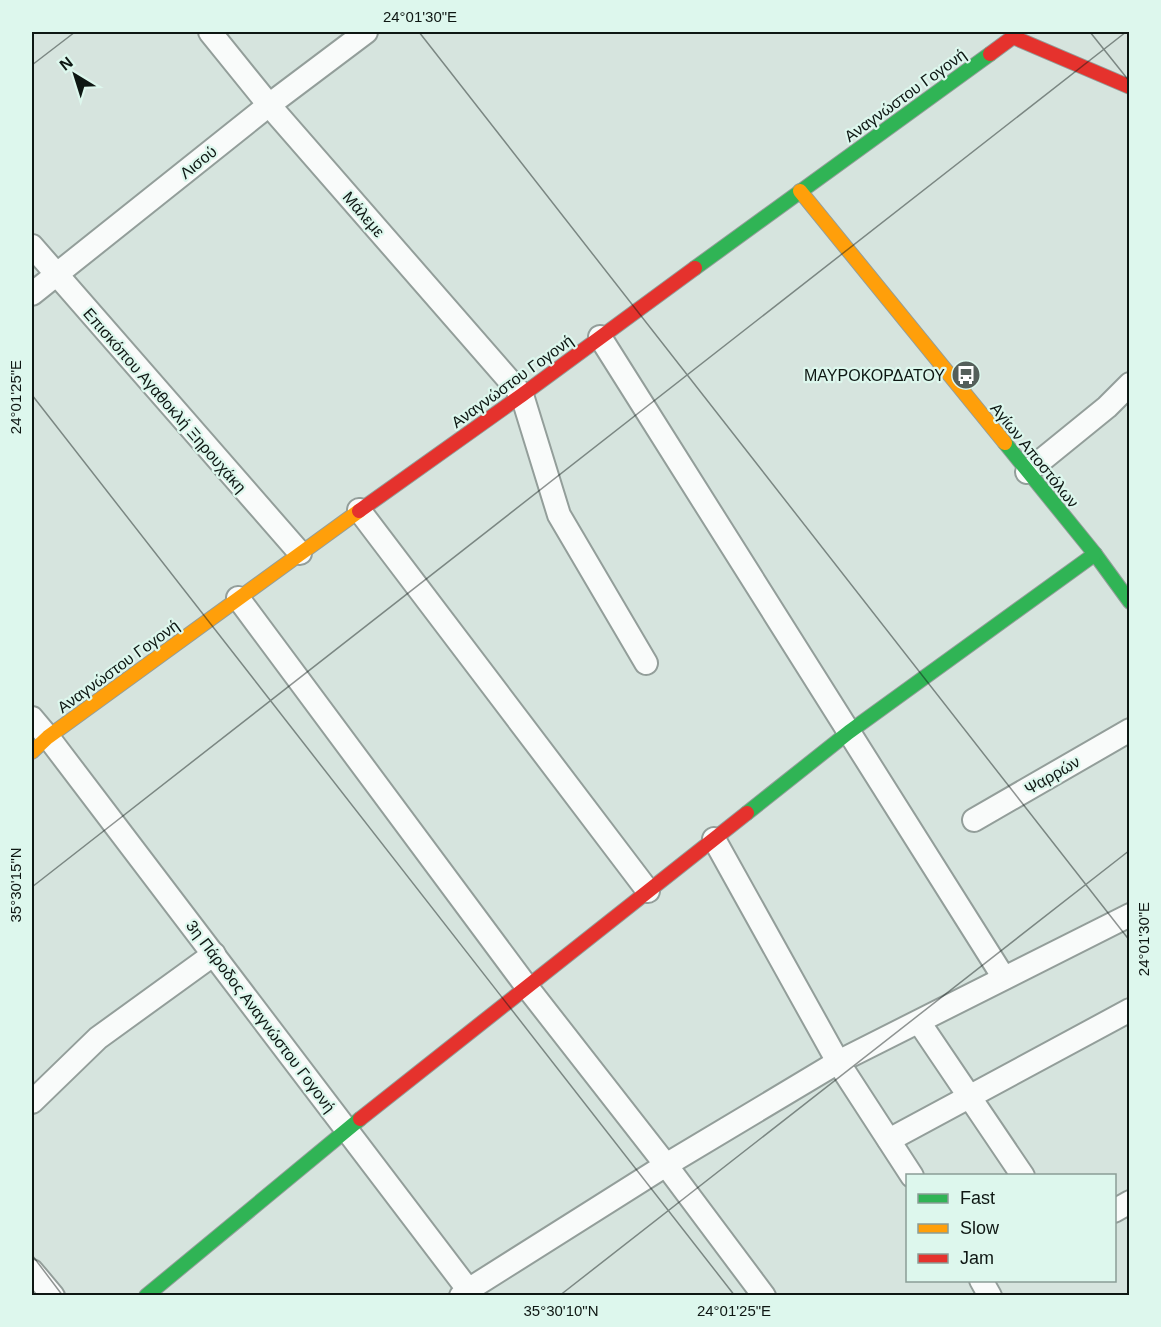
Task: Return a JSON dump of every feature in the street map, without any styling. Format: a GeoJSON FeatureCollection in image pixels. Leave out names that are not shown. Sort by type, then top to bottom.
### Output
{"type":"FeatureCollection","features":[{"type":"Feature","properties":{"kind":"street","name":"Μάλεμε"},"geometry":{"type":"LineString","coordinates":[[210,32],[269,105],[522,395]]}},
{"type":"Feature","properties":{"kind":"street","name":"Λισού"},"geometry":{"type":"LineString","coordinates":[[32,294],[269,105],[366,32]]}},
{"type":"Feature","properties":{"kind":"street"},"geometry":{"type":"LineString","coordinates":[[1012,33],[1130,87]]}},
{"type":"Feature","properties":{"kind":"street","name":"Αναγνώστου Γογονή"},"geometry":{"type":"LineString","coordinates":[[40,745],[359,510],[522,395],[1012,33]]}},
{"type":"Feature","properties":{"kind":"street","name":"Αγίων Αποστόλων"},"geometry":{"type":"LineString","coordinates":[[800,190],[1095,554],[1130,602]]}},
{"type":"Feature","properties":{"kind":"street","name":"Επισκόπου Αγαθοκλή Ξηρουχάκη"},"geometry":{"type":"LineString","coordinates":[[32,246],[300,553]]}},
{"type":"Feature","properties":{"kind":"street"},"geometry":{"type":"LineString","coordinates":[[600,337],[1004,978]]}},
{"type":"Feature","properties":{"kind":"street"},"geometry":{"type":"LineString","coordinates":[[1027,472],[1107,407],[1130,384]]}},
{"type":"Feature","properties":{"kind":"street"},"geometry":{"type":"LineString","coordinates":[[522,395],[559,515],[646,663]]}},
{"type":"Feature","properties":{"kind":"street"},"geometry":{"type":"LineString","coordinates":[[359,510],[648,891]]}},
{"type":"Feature","properties":{"kind":"street"},"geometry":{"type":"LineString","coordinates":[[146,1296],[347,1129],[849,732],[1095,554]]}},
{"type":"Feature","properties":{"kind":"street"},"geometry":{"type":"LineString","coordinates":[[238,598],[527,987],[666,1165],[764,1296]]}},
{"type":"Feature","properties":{"kind":"street","name":"3η Πάροδος Αναγνώστου Γογονή"},"geometry":{"type":"LineString","coordinates":[[32,718],[40,745],[214,954],[347,1129],[468,1294]]}},
{"type":"Feature","properties":{"kind":"street","name":"Ψαρρών"},"geometry":{"type":"LineString","coordinates":[[975,820],[1130,730]]}},
{"type":"Feature","properties":{"kind":"street"},"geometry":{"type":"LineString","coordinates":[[714,839],[838,1062],[911,1174]]}},
{"type":"Feature","properties":{"kind":"street"},"geometry":{"type":"LineString","coordinates":[[468,1294],[666,1165],[838,1062],[1130,915]]}},
{"type":"Feature","properties":{"kind":"street"},"geometry":{"type":"LineString","coordinates":[[32,1102],[98,1038],[214,954]]}},
{"type":"Feature","properties":{"kind":"street"},"geometry":{"type":"LineString","coordinates":[[889,1140],[1130,1010]]}},
{"type":"Feature","properties":{"kind":"street"},"geometry":{"type":"LineString","coordinates":[[919,1022],[1022,1174]]}},
{"type":"Feature","properties":{"kind":"street"},"geometry":{"type":"LineString","coordinates":[[1116,1210],[1130,1202]]}},
{"type":"Feature","properties":{"kind":"street"},"geometry":{"type":"LineString","coordinates":[[32,1271],[53,1296]]}},
{"type":"Feature","properties":{"kind":"street"},"geometry":{"type":"LineString","coordinates":[[982,1282],[990,1296]]}},
{"type":"Feature","properties":{"kind":"traffic: fast"},"geometry":{"type":"LineString","coordinates":[[695,268],[990,54]]}},
{"type":"Feature","properties":{"kind":"traffic: fast"},"geometry":{"type":"LineString","coordinates":[[1005,443],[1095,554],[1130,602]]}},
{"type":"Feature","properties":{"kind":"traffic: fast"},"geometry":{"type":"LineString","coordinates":[[747,813],[849,732],[1095,554]]}},
{"type":"Feature","properties":{"kind":"traffic: fast"},"geometry":{"type":"LineString","coordinates":[[146,1296],[360,1119]]}},
{"type":"Feature","properties":{"kind":"traffic: slow"},"geometry":{"type":"LineString","coordinates":[[800,191],[1005,443]]}},
{"type":"Feature","properties":{"kind":"traffic: slow"},"geometry":{"type":"LineString","coordinates":[[32,752],[48,737],[359,511]]}},
{"type":"Feature","properties":{"kind":"traffic: jam"},"geometry":{"type":"LineString","coordinates":[[990,54],[1013,37],[1130,87]]}},
{"type":"Feature","properties":{"kind":"traffic: jam"},"geometry":{"type":"LineString","coordinates":[[359,511],[695,268]]}},
{"type":"Feature","properties":{"kind":"traffic: jam"},"geometry":{"type":"LineString","coordinates":[[360,1119],[747,813]]}},
{"type":"Feature","properties":{"kind":"place","name":"ΜΑΥΡΟΚΟΡΔΑΤΟΥ"},"geometry":{"type":"Point","coordinates":[966,375]}}]}
